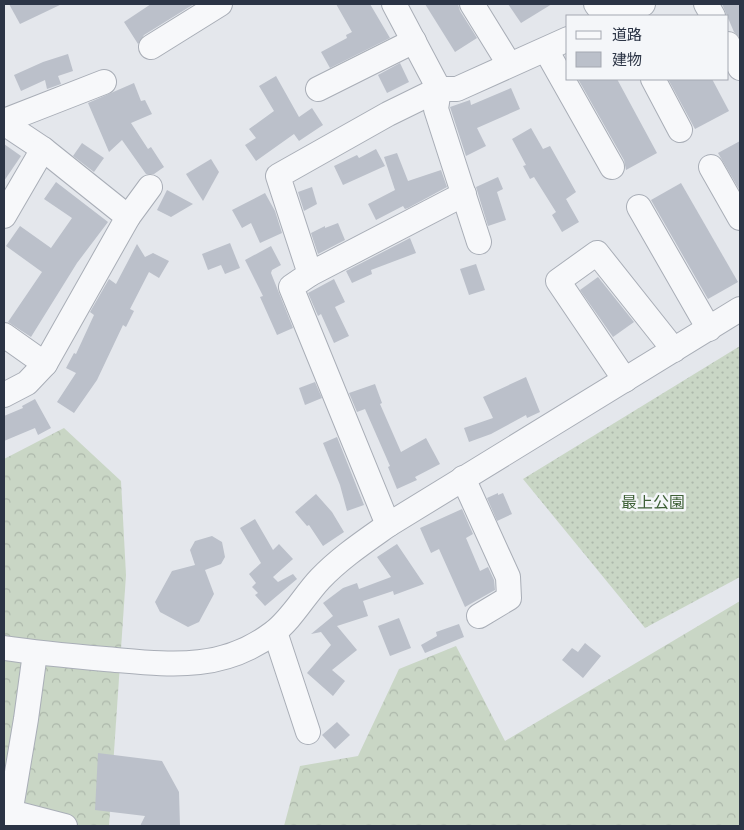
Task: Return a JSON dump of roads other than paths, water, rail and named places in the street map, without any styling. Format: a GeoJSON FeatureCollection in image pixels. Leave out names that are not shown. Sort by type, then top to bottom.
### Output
{"type":"FeatureCollection","features":[{"type":"Feature","properties":{"kind":"street"},"geometry":{"type":"LineString","coordinates":[[151,47],[220,4]]}},
{"type":"Feature","properties":{"kind":"street"},"geometry":{"type":"LineString","coordinates":[[394,4],[439,89],[436,109],[479,242]]}},
{"type":"Feature","properties":{"kind":"street"},"geometry":{"type":"LineString","coordinates":[[472,4],[510,64]]}},
{"type":"Feature","properties":{"kind":"street"},"geometry":{"type":"LineString","coordinates":[[596,4],[613,15]]}},
{"type":"Feature","properties":{"kind":"street"},"geometry":{"type":"LineString","coordinates":[[617,15],[643,4]]}},
{"type":"Feature","properties":{"kind":"street"},"geometry":{"type":"LineString","coordinates":[[706,4],[712,15]]}},
{"type":"Feature","properties":{"kind":"street"},"geometry":{"type":"LineString","coordinates":[[310,274],[278,176],[388,114],[439,89],[457,89],[566,40]]}},
{"type":"Feature","properties":{"kind":"street"},"geometry":{"type":"LineString","coordinates":[[318,89],[414,41]]}},
{"type":"Feature","properties":{"kind":"street"},"geometry":{"type":"LineString","coordinates":[[729,46],[740,68]]}},
{"type":"Feature","properties":{"kind":"street"},"geometry":{"type":"LineString","coordinates":[[546,50],[612,167]]}},
{"type":"Feature","properties":{"kind":"street"},"geometry":{"type":"LineString","coordinates":[[654,80],[680,130]]}},
{"type":"Feature","properties":{"kind":"street"},"geometry":{"type":"LineString","coordinates":[[4,122],[104,82]]}},
{"type":"Feature","properties":{"kind":"street"},"geometry":{"type":"LineString","coordinates":[[4,122],[43,149],[128,217]]}},
{"type":"Feature","properties":{"kind":"street"},"geometry":{"type":"LineString","coordinates":[[4,216],[43,149]]}},
{"type":"Feature","properties":{"kind":"street"},"geometry":{"type":"LineString","coordinates":[[711,167],[740,218]]}},
{"type":"Feature","properties":{"kind":"street"},"geometry":{"type":"LineString","coordinates":[[4,395],[27,383],[45,364],[128,217],[150,187]]}},
{"type":"Feature","properties":{"kind":"street"},"geometry":{"type":"LineString","coordinates":[[388,525],[291,287],[310,274],[464,194]]}},
{"type":"Feature","properties":{"kind":"street"},"geometry":{"type":"LineString","coordinates":[[639,207],[709,329]]}},
{"type":"Feature","properties":{"kind":"street"},"geometry":{"type":"LineString","coordinates":[[625,380],[558,281],[598,253],[674,350]]}},
{"type":"Feature","properties":{"kind":"street"},"geometry":{"type":"LineString","coordinates":[[4,648],[35,653],[170,664],[202,663],[233,656],[255,646],[275,632],[320,579],[352,550],[463,478],[740,309]]}},
{"type":"Feature","properties":{"kind":"street"},"geometry":{"type":"LineString","coordinates":[[4,335],[45,364]]}},
{"type":"Feature","properties":{"kind":"street"},"geometry":{"type":"LineString","coordinates":[[463,478],[508,577],[510,598],[479,616]]}},
{"type":"Feature","properties":{"kind":"street"},"geometry":{"type":"LineString","coordinates":[[275,632],[308,732]]}},
{"type":"Feature","properties":{"kind":"street"},"geometry":{"type":"LineString","coordinates":[[35,653],[9,819],[65,826]]}},
{"type":"Feature","properties":{"kind":"park label","name":"最上公園"},"geometry":{"type":"Point","coordinates":[653,502]}}]}
